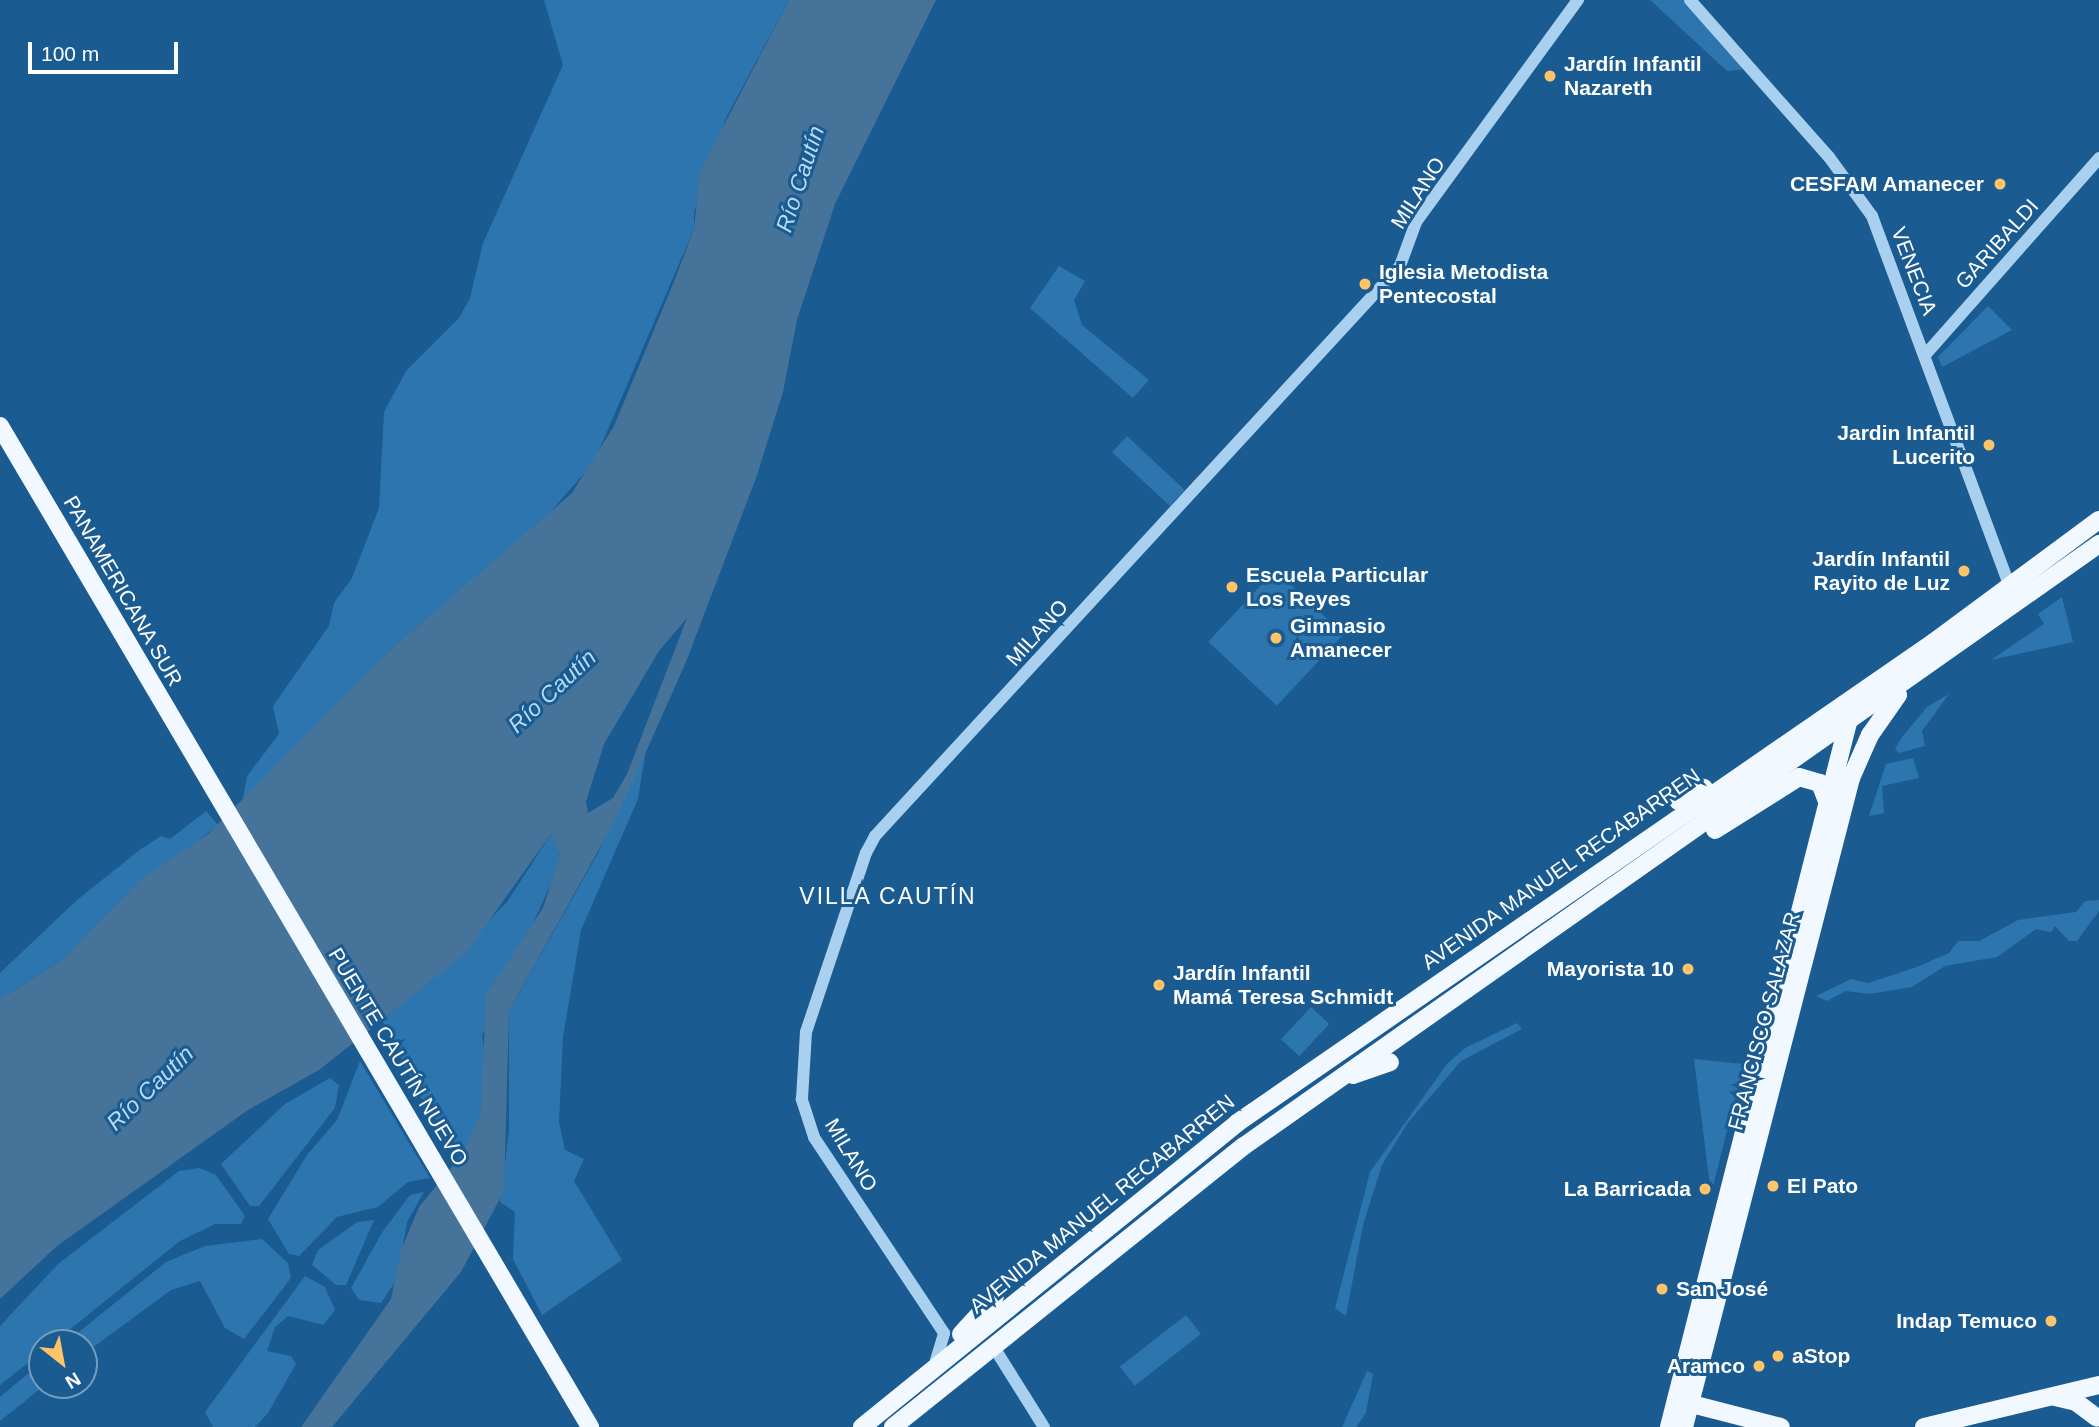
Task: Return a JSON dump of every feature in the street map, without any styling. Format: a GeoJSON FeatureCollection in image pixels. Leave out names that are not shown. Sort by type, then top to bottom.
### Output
{"type":"FeatureCollection","features":[{"type":"Feature","properties":{"kind":"main road","name":"PANAMERICANA SUR"},"geometry":{"type":"LineString","coordinates":[[0,426],[207,780]]}},
{"type":"Feature","properties":{"kind":"main road","name":"AVENIDA MANUEL RECABARREN"},"geometry":{"type":"LineString","coordinates":[[862,1427],[1194,1154],[1342,1046],[1858,693],[2010,576],[2099,520]]}},
{"type":"Feature","properties":{"kind":"main road","name":"AVENIDA MANUEL RECABARREN"},"geometry":{"type":"LineString","coordinates":[[892,1427],[995,1349],[1168,1204],[1330,1084],[1764,777],[1943,657],[2099,544]]}},
{"type":"Feature","properties":{"kind":"main road","name":"FRANCISCO SALAZAR"},"geometry":{"type":"LineString","coordinates":[[1669,1427],[1684,1401],[1851,778],[1889,705],[1943,657]]}},
{"type":"Feature","properties":{"kind":"main road","name":"FRANCISCO SALAZAR"},"geometry":{"type":"LineString","coordinates":[[1686,1427],[1684,1401],[1827,801],[1848,721],[1870,668]]}},
{"type":"Feature","properties":{"kind":"main road"},"geometry":{"type":"LineString","coordinates":[[1678,801],[1748,767]]}},
{"type":"Feature","properties":{"kind":"main road"},"geometry":{"type":"LineString","coordinates":[[1764,777],[1715,830],[1799,777],[1820,783],[1827,801]]}},
{"type":"Feature","properties":{"kind":"main road","name":"PUENTE CAUTÍN NUEVO"},"geometry":{"type":"LineString","coordinates":[[207,780],[577,1405]]}},
{"type":"Feature","properties":{"kind":"main road"},"geometry":{"type":"LineString","coordinates":[[1289,1073],[1342,1046]]}},
{"type":"Feature","properties":{"kind":"main road"},"geometry":{"type":"LineString","coordinates":[[1330,1084],[1390,1062]]}},
{"type":"Feature","properties":{"kind":"main road"},"geometry":{"type":"LineString","coordinates":[[1168,1204],[1185,1184],[1194,1154]]}},
{"type":"Feature","properties":{"kind":"main road"},"geometry":{"type":"LineString","coordinates":[[915,1383],[995,1297]]}},
{"type":"Feature","properties":{"kind":"main road"},"geometry":{"type":"LineString","coordinates":[[915,1383],[995,1349],[1019,1299]]}},
{"type":"Feature","properties":{"kind":"main road"},"geometry":{"type":"LineString","coordinates":[[1924,1427],[2048,1397],[2092,1383],[2098,1417]]}},
{"type":"Feature","properties":{"kind":"main road"},"geometry":{"type":"LineString","coordinates":[[2048,1397],[2076,1402],[2098,1417]]}},
{"type":"Feature","properties":{"kind":"main road"},"geometry":{"type":"LineString","coordinates":[[1684,1401],[1781,1427]]}},
{"type":"Feature","properties":{"kind":"main road"},"geometry":{"type":"LineString","coordinates":[[577,1405],[582,1427]]}},
{"type":"Feature","properties":{"kind":"main road"},"geometry":{"type":"LineString","coordinates":[[577,1405],[590,1427]]}},
{"type":"Feature","properties":{"kind":"main road"},"geometry":{"type":"LineString","coordinates":[[577,1405],[598,1427]]}},
{"type":"Feature","properties":{"kind":"main road"},"geometry":{"type":"LineString","coordinates":[[1686,1427],[1703,1415],[1719,1412]]}},
{"type":"Feature","properties":{"kind":"street","name":"MILANO"},"geometry":{"type":"LineString","coordinates":[[936,1360],[944,1333],[814,1137],[802,1100],[806,1032],[866,853],[876,836],[1400,266],[1416,222],[1578,0]]}},
{"type":"Feature","properties":{"kind":"street","name":"VENECIA"},"geometry":{"type":"LineString","coordinates":[[1689,0],[1864,202],[2010,576],[2011,607]]}},
{"type":"Feature","properties":{"kind":"street","name":"GARIBALDI"},"geometry":{"type":"LineString","coordinates":[[1925,355],[2099,158]]}},
{"type":"Feature","properties":{"kind":"street"},"geometry":{"type":"LineString","coordinates":[[995,1349],[1044,1427]]}},
{"type":"Feature","properties":{"kind":"shaded area"},"geometry":{"type":"Polygon","coordinates":[[[544,0],[789,0],[726,118],[694,212],[694,229],[594,462],[540,524],[387,653],[242,804],[247,776],[279,734],[273,706],[329,626],[334,603],[352,578],[379,508],[384,412],[406,371],[459,318],[470,298],[483,243],[563,65],[544,0]]]}},
{"type":"Feature","properties":{"kind":"shaded area"},"geometry":{"type":"Polygon","coordinates":[[[1650,0],[1692,0],[1747,69],[1727,71],[1650,0]]]}},
{"type":"Feature","properties":{"kind":"shaded area"},"geometry":{"type":"Polygon","coordinates":[[[1059,266],[1085,281],[1074,300],[1082,325],[1149,380],[1133,398],[1030,308],[1059,266]]]}},
{"type":"Feature","properties":{"kind":"shaded area"},"geometry":{"type":"Polygon","coordinates":[[[1988,306],[2012,330],[1942,367],[1938,357],[1988,306]]]}},
{"type":"Feature","properties":{"kind":"shaded area"},"geometry":{"type":"Polygon","coordinates":[[[1127,436],[1185,490],[1170,506],[1112,452],[1127,436]]]}},
{"type":"Feature","properties":{"kind":"shaded area","name":"Gimnasio Amanecer"},"geometry":{"type":"Polygon","coordinates":[[[1275,570],[1344,634],[1277,706],[1208,642],[1275,570]]]}},
{"type":"Feature","properties":{"kind":"shaded area"},"geometry":{"type":"Polygon","coordinates":[[[2062,597],[2073,642],[1991,660],[2044,624],[2038,614],[2062,597]]]}},
{"type":"Feature","properties":{"kind":"shaded area"},"geometry":{"type":"Polygon","coordinates":[[[1949,694],[1922,731],[1925,746],[1899,753],[1895,749],[1902,737],[1927,707],[1949,694]]]}},
{"type":"Feature","properties":{"kind":"shaded area"},"geometry":{"type":"Polygon","coordinates":[[[646,750],[638,799],[581,930],[563,1037],[559,1122],[565,1150],[584,1159],[574,1181],[622,1260],[542,1315],[513,1259],[515,1212],[500,1202],[509,1130],[509,1011],[598,853],[646,750]]]}},
{"type":"Feature","properties":{"kind":"shaded area"},"geometry":{"type":"Polygon","coordinates":[[[1913,758],[1919,778],[1882,786],[1884,813],[1869,816],[1886,764],[1913,758]]]}},
{"type":"Feature","properties":{"kind":"shaded area"},"geometry":{"type":"Polygon","coordinates":[[[206,811],[218,825],[125,896],[62,960],[0,999],[0,973],[77,900],[141,849],[161,836],[170,839],[206,811]]]}},
{"type":"Feature","properties":{"kind":"shaded area"},"geometry":{"type":"Polygon","coordinates":[[[551,834],[560,854],[558,868],[482,1036],[487,1064],[482,1112],[462,1154],[424,1104],[382,1020],[437,974],[507,902],[551,834]]]}},
{"type":"Feature","properties":{"kind":"shaded area"},"geometry":{"type":"Polygon","coordinates":[[[2099,900],[2099,911],[2077,941],[2069,941],[2055,926],[2051,932],[2036,929],[1997,957],[1945,966],[1912,987],[1870,994],[1846,991],[1827,1001],[1816,996],[1851,979],[1868,983],[1917,967],[1949,953],[1958,941],[1979,941],[2018,920],[2076,912],[2085,901],[2099,900]]]}},
{"type":"Feature","properties":{"kind":"shaded area"},"geometry":{"type":"Polygon","coordinates":[[[1311,1007],[1329,1024],[1299,1056],[1281,1039],[1311,1007]]]}},
{"type":"Feature","properties":{"kind":"shaded area"},"geometry":{"type":"Polygon","coordinates":[[[1517,1023],[1522,1029],[1461,1061],[1407,1124],[1382,1165],[1363,1225],[1346,1316],[1335,1308],[1370,1172],[1447,1064],[1465,1048],[1517,1023]]]}},
{"type":"Feature","properties":{"kind":"shaded area"},"geometry":{"type":"Polygon","coordinates":[[[1694,1059],[1744,1064],[1711,1194],[1694,1059]]]}},
{"type":"Feature","properties":{"kind":"shaded area"},"geometry":{"type":"Polygon","coordinates":[[[360,1061],[430,1178],[408,1182],[378,1207],[337,1217],[299,1256],[289,1254],[268,1219],[307,1155],[337,1120],[360,1061]]]}},
{"type":"Feature","properties":{"kind":"shaded area"},"geometry":{"type":"Polygon","coordinates":[[[330,1078],[339,1085],[335,1108],[259,1206],[250,1206],[221,1164],[285,1104],[330,1078]]]}},
{"type":"Feature","properties":{"kind":"shaded area"},"geometry":{"type":"Polygon","coordinates":[[[199,1168],[216,1175],[245,1216],[241,1224],[215,1224],[180,1241],[70,1329],[28,1329],[28,1363],[0,1385],[0,1326],[58,1264],[179,1171],[199,1168]]]}},
{"type":"Feature","properties":{"kind":"shaded area"},"geometry":{"type":"Polygon","coordinates":[[[424,1192],[407,1222],[397,1279],[381,1303],[359,1300],[351,1288],[383,1231],[410,1195],[424,1192]]]}},
{"type":"Feature","properties":{"kind":"shaded area"},"geometry":{"type":"Polygon","coordinates":[[[374,1220],[346,1285],[336,1285],[312,1265],[318,1250],[357,1222],[374,1220]]]}},
{"type":"Feature","properties":{"kind":"shaded area"},"geometry":{"type":"Polygon","coordinates":[[[262,1239],[288,1263],[291,1278],[244,1339],[225,1328],[200,1281],[171,1290],[98,1344],[98,1329],[82,1329],[166,1262],[205,1246],[262,1239]]]}},
{"type":"Feature","properties":{"kind":"shaded area"},"geometry":{"type":"Polygon","coordinates":[[[305,1276],[325,1287],[335,1310],[323,1325],[288,1316],[275,1327],[267,1351],[291,1356],[296,1364],[268,1413],[255,1427],[213,1427],[205,1412],[305,1276]]]}},
{"type":"Feature","properties":{"kind":"shaded area"},"geometry":{"type":"Polygon","coordinates":[[[1186,1315],[1201,1334],[1135,1386],[1120,1367],[1186,1315]]]}},
{"type":"Feature","properties":{"kind":"shaded area"},"geometry":{"type":"Polygon","coordinates":[[[1367,1371],[1373,1374],[1366,1413],[1356,1427],[1342,1427],[1367,1371]]]}},
{"type":"Feature","properties":{"kind":"shaded area"},"geometry":{"type":"Polygon","coordinates":[[[28,1374],[28,1399],[0,1421],[0,1397],[28,1374]]]}},
{"type":"Feature","properties":{"kind":"water","name":"Río Cautín"},"geometry":{"type":"Polygon","coordinates":[[[789,0],[936,0],[835,204],[797,320],[783,392],[756,478],[686,662],[617,817],[509,1011],[504,1191],[461,1272],[332,1427],[301,1427],[391,1299],[401,1250],[419,1207],[462,1154],[481,1112],[486,995],[543,908],[560,855],[551,834],[466,953],[319,1070],[248,1110],[57,1246],[0,1299],[0,999],[62,960],[140,880],[209,833],[387,653],[572,493],[614,426],[673,284],[694,229],[700,171],[789,0]],[[687,618],[659,651],[604,744],[586,802],[588,813],[613,798],[627,774],[687,618]]]}},
{"type":"Feature","properties":{"kind":"place","name":"Jardín Infantil Nazareth"},"geometry":{"type":"Point","coordinates":[1550,76]}},
{"type":"Feature","properties":{"kind":"place","name":"CESFAM Amanecer"},"geometry":{"type":"Point","coordinates":[2000,184]}},
{"type":"Feature","properties":{"kind":"place","name":"Iglesia Metodista Pentecostal"},"geometry":{"type":"Point","coordinates":[1365,284]}},
{"type":"Feature","properties":{"kind":"place","name":"Jardin Infantil Lucerito"},"geometry":{"type":"Point","coordinates":[1989,445]}},
{"type":"Feature","properties":{"kind":"place","name":"Jardín Infantil Rayito de Luz"},"geometry":{"type":"Point","coordinates":[1964,571]}},
{"type":"Feature","properties":{"kind":"place","name":"Escuela Particular Los Reyes"},"geometry":{"type":"Point","coordinates":[1232,587]}},
{"type":"Feature","properties":{"kind":"place","name":"Gimnasio Amanecer"},"geometry":{"type":"Point","coordinates":[1276,638]}},
{"type":"Feature","properties":{"kind":"place","name":"Mayorista 10"},"geometry":{"type":"Point","coordinates":[1688,969]}},
{"type":"Feature","properties":{"kind":"place","name":"Jardín Infantil Mamá Teresa Schmidt"},"geometry":{"type":"Point","coordinates":[1159,985]}},
{"type":"Feature","properties":{"kind":"place","name":"El Pato"},"geometry":{"type":"Point","coordinates":[1773,1186]}},
{"type":"Feature","properties":{"kind":"place","name":"La Barricada"},"geometry":{"type":"Point","coordinates":[1705,1189]}},
{"type":"Feature","properties":{"kind":"place","name":"San José"},"geometry":{"type":"Point","coordinates":[1662,1289]}},
{"type":"Feature","properties":{"kind":"place","name":"Indap Temuco"},"geometry":{"type":"Point","coordinates":[2051,1321]}},
{"type":"Feature","properties":{"kind":"place","name":"aStop"},"geometry":{"type":"Point","coordinates":[1778,1356]}},
{"type":"Feature","properties":{"kind":"place","name":"Aramco"},"geometry":{"type":"Point","coordinates":[1759,1366]}},
{"type":"Feature","properties":{"kind":"district","name":"VILLA CAUTÍN"},"geometry":{"type":"Point","coordinates":[888,896]}}]}
